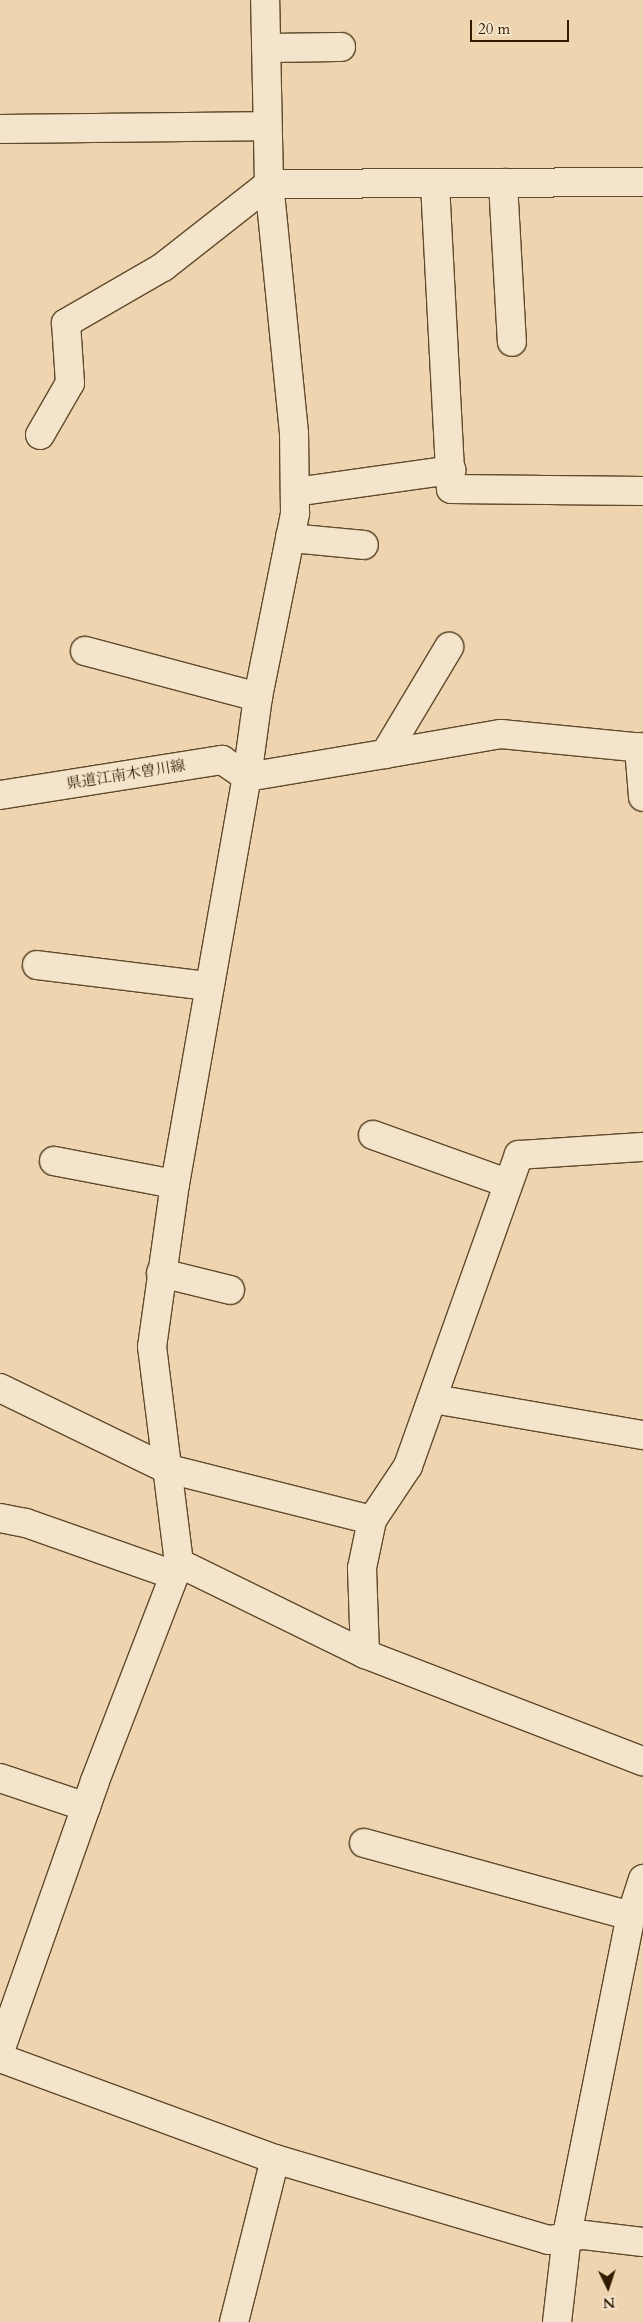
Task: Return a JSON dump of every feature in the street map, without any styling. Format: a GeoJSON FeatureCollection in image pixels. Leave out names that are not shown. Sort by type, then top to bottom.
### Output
{"type":"FeatureCollection","features":[{"type":"Feature","properties":{"kind":"street"},"geometry":{"type":"LineString","coordinates":[[0,2051],[86,1807],[176,1569],[152,1347],[175,1184],[247,777],[258,697],[295,513],[294,433],[269,184],[266,126],[265,0]]}},
{"type":"Feature","properties":{"kind":"street"},"geometry":{"type":"LineString","coordinates":[[266,48],[341,47]]}},
{"type":"Feature","properties":{"kind":"street"},"geometry":{"type":"LineString","coordinates":[[0,129],[266,126]]}},
{"type":"Feature","properties":{"kind":"street"},"geometry":{"type":"LineString","coordinates":[[40,434],[70,383],[66,323],[162,267],[269,184],[643,182]]}},
{"type":"Feature","properties":{"kind":"street"},"geometry":{"type":"LineString","coordinates":[[503,183],[512,342]]}},
{"type":"Feature","properties":{"kind":"street"},"geometry":{"type":"LineString","coordinates":[[435,184],[451,489],[643,491]]}},
{"type":"Feature","properties":{"kind":"street"},"geometry":{"type":"LineString","coordinates":[[295,492],[451,470]]}},
{"type":"Feature","properties":{"kind":"street"},"geometry":{"type":"LineString","coordinates":[[290,538],[364,545]]}},
{"type":"Feature","properties":{"kind":"street"},"geometry":{"type":"LineString","coordinates":[[385,754],[450,647]]}},
{"type":"Feature","properties":{"kind":"street"},"geometry":{"type":"LineString","coordinates":[[85,651],[258,697]]}},
{"type":"Feature","properties":{"kind":"street"},"geometry":{"type":"LineString","coordinates":[[247,777],[501,734],[641,747],[643,797]]}},
{"type":"Feature","properties":{"kind":"street","name":"県道江南木曽川線"},"geometry":{"type":"LineString","coordinates":[[0,795],[222,760],[247,777]]}},
{"type":"Feature","properties":{"kind":"street"},"geometry":{"type":"LineString","coordinates":[[37,965],[209,986]]}},
{"type":"Feature","properties":{"kind":"street"},"geometry":{"type":"LineString","coordinates":[[373,1135],[507,1183]]}},
{"type":"Feature","properties":{"kind":"street"},"geometry":{"type":"LineString","coordinates":[[365,1654],[362,1568],[372,1520],[408,1466],[434,1399],[507,1183],[519,1155],[643,1147]]}},
{"type":"Feature","properties":{"kind":"street"},"geometry":{"type":"LineString","coordinates":[[54,1162],[175,1184]]}},
{"type":"Feature","properties":{"kind":"street"},"geometry":{"type":"LineString","coordinates":[[161,1273],[230,1290]]}},
{"type":"Feature","properties":{"kind":"street"},"geometry":{"type":"LineString","coordinates":[[0,1388],[165,1468],[372,1520]]}},
{"type":"Feature","properties":{"kind":"street"},"geometry":{"type":"LineString","coordinates":[[434,1399],[643,1435]]}},
{"type":"Feature","properties":{"kind":"street"},"geometry":{"type":"LineString","coordinates":[[0,1518],[26,1523],[176,1569],[365,1654],[643,1762]]}},
{"type":"Feature","properties":{"kind":"street"},"geometry":{"type":"LineString","coordinates":[[0,1778],[86,1807]]}},
{"type":"Feature","properties":{"kind":"street"},"geometry":{"type":"LineString","coordinates":[[364,1843],[631,1916]]}},
{"type":"Feature","properties":{"kind":"street"},"geometry":{"type":"LineString","coordinates":[[557,2322],[567,2235],[631,1970],[631,1916],[643,1879]]}},
{"type":"Feature","properties":{"kind":"street"},"geometry":{"type":"LineString","coordinates":[[0,2058],[275,2159],[548,2240],[567,2235],[643,2242]]}},
{"type":"Feature","properties":{"kind":"street"},"geometry":{"type":"LineString","coordinates":[[234,2322],[275,2159]]}}]}
